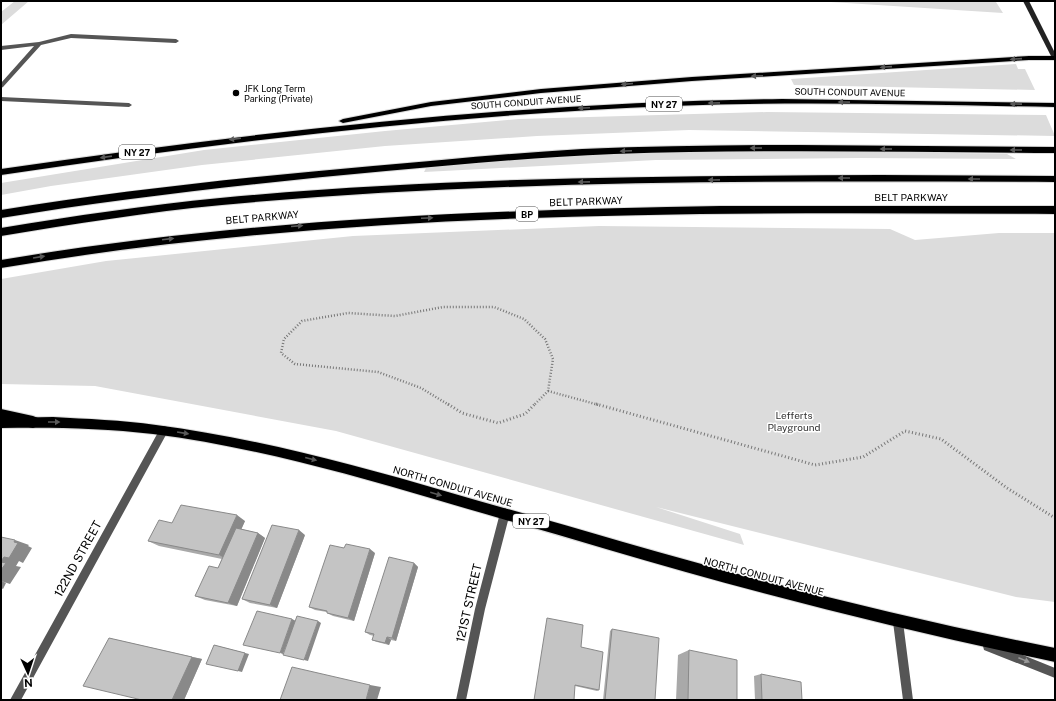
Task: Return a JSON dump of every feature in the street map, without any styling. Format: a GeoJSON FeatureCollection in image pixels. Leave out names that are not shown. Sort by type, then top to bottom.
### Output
{"type":"FeatureCollection","features":[{"type":"Feature","properties":{"kind":"highway"},"geometry":{"type":"LineString","coordinates":[[1,214],[102,198],[226,182],[434,163],[564,154],[742,148],[1055,150]]}},
{"type":"Feature","properties":{"kind":"highway","name":"BELT PARKWAY"},"geometry":{"type":"LineString","coordinates":[[1,232],[97,217],[184,206],[366,190],[649,180],[873,178],[1055,179]]}},
{"type":"Feature","properties":{"kind":"highway","name":"BELT PARKWAY"},"geometry":{"type":"LineString","coordinates":[[1,264],[88,250],[185,237],[388,220],[590,212],[746,210],[1055,210]]}},
{"type":"Feature","properties":{"kind":"highway"},"geometry":{"type":"LineString","coordinates":[[1,416],[33,422]]}},
{"type":"Feature","properties":{"kind":"main road"},"geometry":{"type":"LineString","coordinates":[[273,134],[431,104],[541,91],[692,79],[1029,58],[1055,58],[1026,1]]}},
{"type":"Feature","properties":{"kind":"main road","name":"SOUTH CONDUIT AVENUE"},"geometry":{"type":"LineString","coordinates":[[1,172],[273,134],[456,116],[630,105],[793,102],[1055,105]]}},
{"type":"Feature","properties":{"kind":"main road","name":"NORTH CONDUIT AVENUE"},"geometry":{"type":"LineString","coordinates":[[1,423],[76,422],[164,430],[284,453],[505,513],[698,571],[799,598],[898,622],[1055,655]]}},
{"type":"Feature","properties":{"kind":"street"},"geometry":{"type":"LineString","coordinates":[[1,48],[39,44],[71,36],[176,41]]}},
{"type":"Feature","properties":{"kind":"street"},"geometry":{"type":"LineString","coordinates":[[1,86],[39,44]]}},
{"type":"Feature","properties":{"kind":"street"},"geometry":{"type":"LineString","coordinates":[[1,99],[128,105]]}},
{"type":"Feature","properties":{"kind":"street","name":"122ND STREET"},"geometry":{"type":"LineString","coordinates":[[15,700],[164,430]]}},
{"type":"Feature","properties":{"kind":"street","name":"121ST STREET"},"geometry":{"type":"LineString","coordinates":[[461,700],[480,609],[505,513]]}},
{"type":"Feature","properties":{"kind":"street"},"geometry":{"type":"LineString","coordinates":[[898,622],[908,700]]}},
{"type":"Feature","properties":{"kind":"street"},"geometry":{"type":"LineString","coordinates":[[961,636],[1055,673]]}},
{"type":"Feature","properties":{"kind":"path"},"geometry":{"type":"LineString","coordinates":[[443,307],[494,307],[524,319],[545,339],[553,359],[548,391],[525,414],[498,423],[462,413],[421,388],[378,372],[295,364],[281,353],[284,339],[302,321],[348,313],[395,316],[443,307]]}},
{"type":"Feature","properties":{"kind":"path"},"geometry":{"type":"LineString","coordinates":[[548,391],[815,465],[863,457],[905,432],[941,439],[1007,488],[1055,518]]}},
{"type":"Feature","properties":{"kind":"green space"},"geometry":{"type":"Polygon","coordinates":[[[15,1],[29,1],[1,25],[1,12],[15,1]]]}},
{"type":"Feature","properties":{"kind":"green space"},"geometry":{"type":"Polygon","coordinates":[[[815,1],[984,1],[996,2],[1003,13],[815,1]]]}},
{"type":"Feature","properties":{"kind":"green space"},"geometry":{"type":"Polygon","coordinates":[[[1016,64],[1018,69],[1025,69],[1035,90],[794,85],[791,79],[1016,64]]]}},
{"type":"Feature","properties":{"kind":"green space"},"geometry":{"type":"Polygon","coordinates":[[[767,112],[1046,115],[1055,136],[689,130],[537,136],[385,146],[202,165],[51,186],[1,195],[1,183],[204,150],[519,119],[767,112]]]}},
{"type":"Feature","properties":{"kind":"green space"},"geometry":{"type":"Polygon","coordinates":[[[666,151],[854,151],[1007,154],[1016,159],[859,158],[656,160],[424,172],[427,166],[596,153],[666,151]]]}},
{"type":"Feature","properties":{"kind":"green space","name":"Lefferts Playground"},"geometry":{"type":"Polygon","coordinates":[[[599,226],[890,229],[915,240],[999,233],[1055,233],[1055,602],[1016,597],[656,507],[740,534],[744,545],[336,431],[95,386],[1,384],[1,279],[106,261],[353,236],[599,226]]]}},
{"type":"Feature","properties":{"kind":"building"},"geometry":{"type":"Polygon","coordinates":[[[181,505],[237,515],[219,555],[148,541],[159,520],[172,523],[181,505]]]}},
{"type":"Feature","properties":{"kind":"building"},"geometry":{"type":"Polygon","coordinates":[[[272,525],[299,530],[270,605],[242,599],[272,525]]]}},
{"type":"Feature","properties":{"kind":"building"},"geometry":{"type":"Polygon","coordinates":[[[236,528],[258,533],[228,603],[195,596],[209,566],[218,568],[236,528]]]}},
{"type":"Feature","properties":{"kind":"building"},"geometry":{"type":"Polygon","coordinates":[[[1,537],[15,540],[14,542],[18,543],[9,558],[4,557],[1,561],[1,537]]]}},
{"type":"Feature","properties":{"kind":"building"},"geometry":{"type":"Polygon","coordinates":[[[346,544],[370,549],[348,618],[309,607],[330,545],[344,548],[346,544]]]}},
{"type":"Feature","properties":{"kind":"building"},"geometry":{"type":"Polygon","coordinates":[[[389,557],[414,563],[392,638],[387,637],[385,643],[372,640],[374,634],[365,632],[389,557]]]}},
{"type":"Feature","properties":{"kind":"building"},"geometry":{"type":"Polygon","coordinates":[[[1,562],[6,563],[1,570],[1,562]]]}},
{"type":"Feature","properties":{"kind":"building"},"geometry":{"type":"Polygon","coordinates":[[[257,611],[292,619],[280,653],[243,645],[257,611]]]}},
{"type":"Feature","properties":{"kind":"building"},"geometry":{"type":"Polygon","coordinates":[[[297,616],[318,621],[304,660],[283,655],[297,616]]]}},
{"type":"Feature","properties":{"kind":"building"},"geometry":{"type":"Polygon","coordinates":[[[547,618],[583,625],[581,647],[603,652],[599,690],[575,685],[574,700],[534,700],[547,618]]]}},
{"type":"Feature","properties":{"kind":"building"},"geometry":{"type":"Polygon","coordinates":[[[612,629],[659,638],[655,700],[605,700],[612,629]]]}},
{"type":"Feature","properties":{"kind":"building"},"geometry":{"type":"Polygon","coordinates":[[[109,638],[192,657],[172,700],[142,700],[83,686],[109,638]]]}},
{"type":"Feature","properties":{"kind":"building"},"geometry":{"type":"Polygon","coordinates":[[[214,645],[245,653],[238,671],[206,664],[214,645]]]}},
{"type":"Feature","properties":{"kind":"building"},"geometry":{"type":"Polygon","coordinates":[[[689,650],[737,660],[737,700],[688,700],[689,650]]]}},
{"type":"Feature","properties":{"kind":"building"},"geometry":{"type":"Polygon","coordinates":[[[292,667],[370,685],[366,700],[280,700],[292,667]]]}},
{"type":"Feature","properties":{"kind":"building"},"geometry":{"type":"Polygon","coordinates":[[[761,674],[801,682],[802,700],[762,700],[761,674]]]}},
{"type":"Feature","properties":{"kind":"place","name":"JFK Long Term Parking (Private)"},"geometry":{"type":"Point","coordinates":[236,93]}}]}
